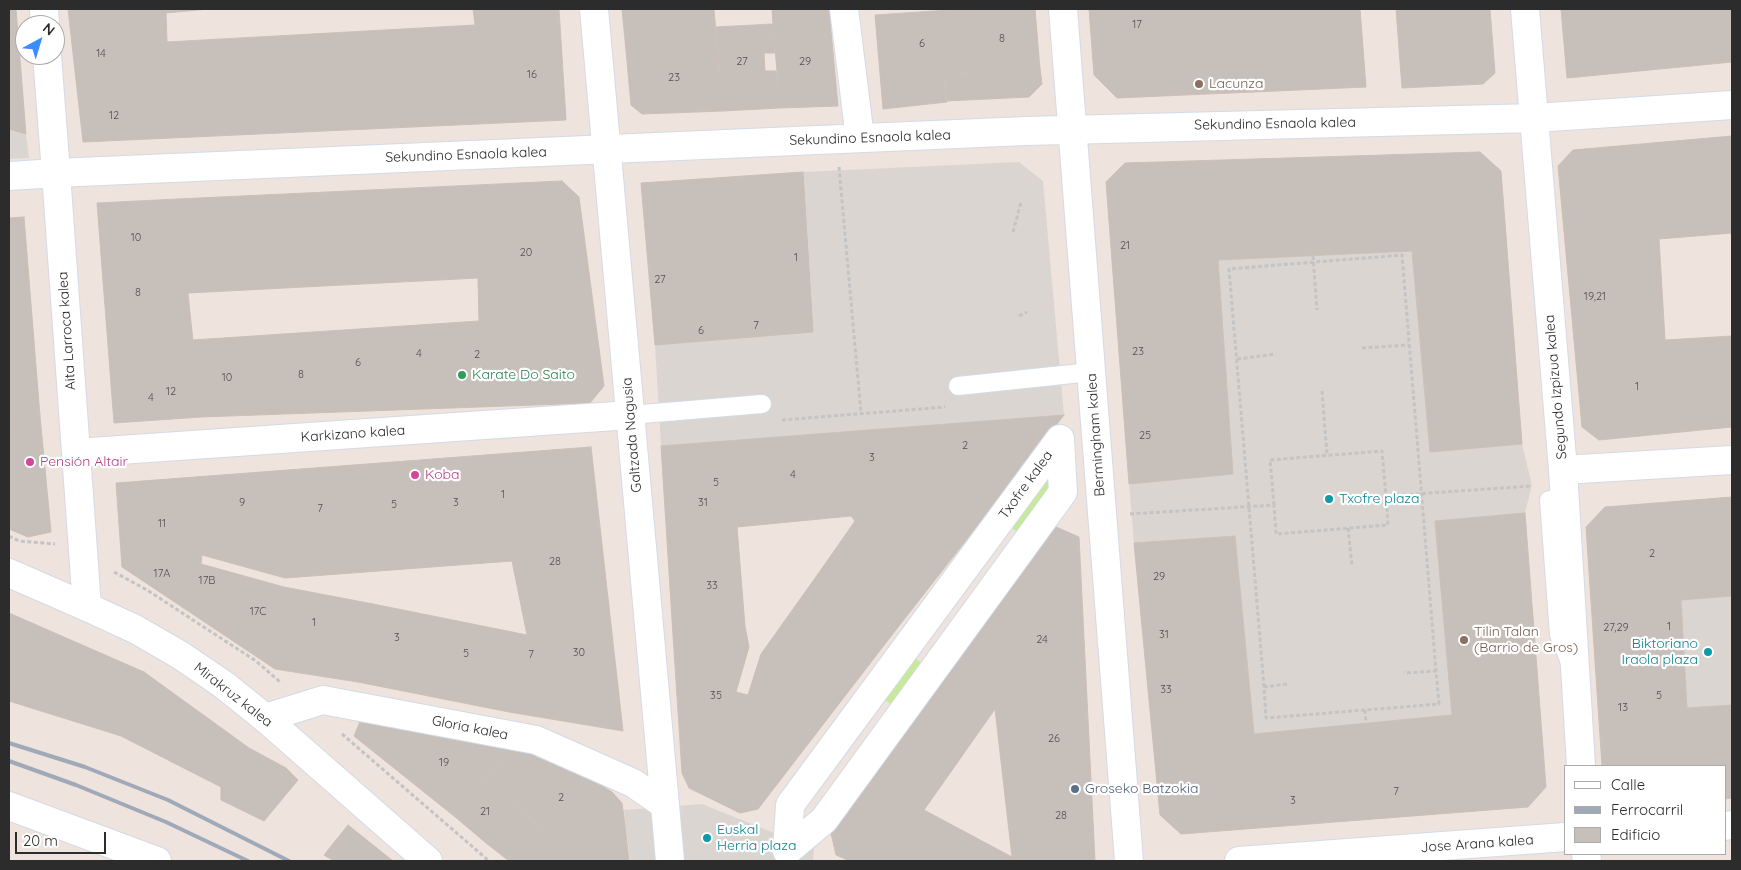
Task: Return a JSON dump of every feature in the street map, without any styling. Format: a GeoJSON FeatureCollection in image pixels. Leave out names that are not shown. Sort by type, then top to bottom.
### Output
{"type":"FeatureCollection","features":[{"type":"Feature","properties":{"kind":"street","name":"Galtzada Nagusia"},"geometry":{"type":"LineString","coordinates":[[594,9],[670,861]]}},
{"type":"Feature","properties":{"kind":"street"},"geometry":{"type":"LineString","coordinates":[[844,9],[848,139]]}},
{"type":"Feature","properties":{"kind":"street","name":"Bermingham kalea"},"geometry":{"type":"LineString","coordinates":[[1063,9],[1129,861]]}},
{"type":"Feature","properties":{"kind":"street","name":"Segundo Izpizua kalea"},"geometry":{"type":"LineString","coordinates":[[1525,9],[1563,470],[1581,765]]}},
{"type":"Feature","properties":{"kind":"street","name":"Aita Larroca kalea"},"geometry":{"type":"LineString","coordinates":[[48,65],[88,606]]}},
{"type":"Feature","properties":{"kind":"street","name":"Sekundino Esnaola kalea"},"geometry":{"type":"LineString","coordinates":[[9,176],[1072,129],[1535,118],[1732,105]]}},
{"type":"Feature","properties":{"kind":"street","name":"Karkizano kalea"},"geometry":{"type":"LineString","coordinates":[[76,453],[630,415]]}},
{"type":"Feature","properties":{"kind":"street","name":"Txofre kalea"},"geometry":{"type":"LineString","coordinates":[[1060,439],[1063,492],[824,820],[787,851],[790,805],[1060,439]]}},
{"type":"Feature","properties":{"kind":"street"},"geometry":{"type":"LineString","coordinates":[[1563,470],[1732,460]]}},
{"type":"Feature","properties":{"kind":"street","name":"Mirakruz kalea"},"geometry":{"type":"LineString","coordinates":[[9,573],[88,606],[135,629],[180,655],[224,685],[265,718],[428,861]]}},
{"type":"Feature","properties":{"kind":"street","name":"Gloria kalea"},"geometry":{"type":"LineString","coordinates":[[265,718],[323,700],[536,740],[633,783],[665,805]]}},
{"type":"Feature","properties":{"kind":"street"},"geometry":{"type":"LineString","coordinates":[[9,806],[157,861]]}},
{"type":"Feature","properties":{"kind":"street","name":"Jose Arana kalea"},"geometry":{"type":"LineString","coordinates":[[1239,861],[1564,837]]}},
{"type":"Feature","properties":{"kind":"lane"},"geometry":{"type":"LineString","coordinates":[[958,386],[1091,372]]}},
{"type":"Feature","properties":{"kind":"lane"},"geometry":{"type":"LineString","coordinates":[[630,415],[762,404]]}},
{"type":"Feature","properties":{"kind":"lane"},"geometry":{"type":"LineString","coordinates":[[1549,500],[1559,636],[1575,674]]}},
{"type":"Feature","properties":{"kind":"path"},"geometry":{"type":"LineString","coordinates":[[848,139],[861,413]]}},
{"type":"Feature","properties":{"kind":"path"},"geometry":{"type":"LineString","coordinates":[[1013,232],[1021,202]]}},
{"type":"Feature","properties":{"kind":"path"},"geometry":{"type":"LineString","coordinates":[[1313,256],[1317,310]]}},
{"type":"Feature","properties":{"kind":"path"},"geometry":{"type":"LineString","coordinates":[[1402,256],[1409,344],[1438,704],[1266,718],[1229,269],[1402,256]]}},
{"type":"Feature","properties":{"kind":"path"},"geometry":{"type":"LineString","coordinates":[[1018,316],[1027,312]]}},
{"type":"Feature","properties":{"kind":"path"},"geometry":{"type":"LineString","coordinates":[[1362,348],[1409,344]]}},
{"type":"Feature","properties":{"kind":"path"},"geometry":{"type":"LineString","coordinates":[[1237,359],[1276,354]]}},
{"type":"Feature","properties":{"kind":"path"},"geometry":{"type":"LineString","coordinates":[[1322,391],[1327,455]]}},
{"type":"Feature","properties":{"kind":"path"},"geometry":{"type":"LineString","coordinates":[[772,421],[948,406]]}},
{"type":"Feature","properties":{"kind":"path"},"geometry":{"type":"LineString","coordinates":[[1382,451],[1386,496],[1388,525],[1276,534],[1270,460],[1382,451]]}},
{"type":"Feature","properties":{"kind":"path"},"geometry":{"type":"LineString","coordinates":[[1386,496],[1512,487]]}},
{"type":"Feature","properties":{"kind":"path"},"geometry":{"type":"LineString","coordinates":[[1132,514],[1274,505]]}},
{"type":"Feature","properties":{"kind":"path"},"geometry":{"type":"LineString","coordinates":[[1348,528],[1352,566]]}},
{"type":"Feature","properties":{"kind":"path"},"geometry":{"type":"LineString","coordinates":[[1404,673],[1436,671]]}},
{"type":"Feature","properties":{"kind":"path"},"geometry":{"type":"LineString","coordinates":[[1264,687],[1287,684]]}},
{"type":"Feature","properties":{"kind":"path"},"geometry":{"type":"LineString","coordinates":[[1365,710],[1366,723]]}},
{"type":"Feature","properties":{"kind":"green space"},"geometry":{"type":"Polygon","coordinates":[[[1041,475],[1058,488],[1023,536],[1006,524],[1041,475]]]}},
{"type":"Feature","properties":{"kind":"green space"},"geometry":{"type":"Polygon","coordinates":[[[912,656],[927,667],[897,708],[882,698],[912,656]]]}},
{"type":"Feature","properties":{"kind":"shaded area"},"geometry":{"type":"Polygon","coordinates":[[[9,129],[26,134],[29,158],[9,159],[9,129]]]}},
{"type":"Feature","properties":{"kind":"shaded area"},"geometry":{"type":"Polygon","coordinates":[[[1019,162],[1043,181],[1064,415],[661,446],[655,345],[803,172],[1019,162]]]}},
{"type":"Feature","properties":{"kind":"shaded area","name":"Txofre plaza"},"geometry":{"type":"Polygon","coordinates":[[[1412,251],[1430,452],[1522,444],[1532,485],[1525,513],[1435,521],[1452,715],[1254,734],[1235,536],[1134,543],[1129,484],[1233,474],[1218,260],[1412,251]]]}},
{"type":"Feature","properties":{"kind":"shaded area","name":"Biktoriano Iraola plaza"},"geometry":{"type":"Polygon","coordinates":[[[1732,596],[1732,705],[1687,708],[1681,600],[1732,596]]]}},
{"type":"Feature","properties":{"kind":"shaded area","name":"Euskal Herria plaza"},"geometry":{"type":"Polygon","coordinates":[[[702,804],[814,849],[813,861],[630,861],[624,810],[702,804]]]}},
{"type":"Feature","properties":{"kind":"building"},"geometry":{"type":"Polygon","coordinates":[[[9,9],[16,9],[15,65],[20,65],[26,134],[9,129],[9,9]]]}},
{"type":"Feature","properties":{"kind":"building"},"geometry":{"type":"Polygon","coordinates":[[[68,9],[209,9],[166,13],[167,42],[475,25],[473,9],[559,9],[566,120],[83,142],[68,9]]]}},
{"type":"Feature","properties":{"kind":"building"},"geometry":{"type":"Polygon","coordinates":[[[622,9],[714,9],[716,33],[625,40],[622,9]]]}},
{"type":"Feature","properties":{"kind":"building"},"geometry":{"type":"Polygon","coordinates":[[[772,9],[829,9],[830,20],[773,24],[772,9]]]}},
{"type":"Feature","properties":{"kind":"building"},"geometry":{"type":"Polygon","coordinates":[[[964,9],[969,73],[944,74],[947,102],[883,109],[875,15],[964,9]]]}},
{"type":"Feature","properties":{"kind":"building"},"geometry":{"type":"Polygon","coordinates":[[[964,9],[1035,9],[1040,69],[995,71],[995,76],[982,76],[981,72],[969,73],[964,9]]]}},
{"type":"Feature","properties":{"kind":"building"},"geometry":{"type":"Polygon","coordinates":[[[1089,9],[1360,9],[1366,87],[1117,98],[1094,75],[1089,9]]]}},
{"type":"Feature","properties":{"kind":"building"},"geometry":{"type":"Polygon","coordinates":[[[1396,9],[1490,9],[1495,73],[1483,84],[1402,88],[1396,9]]]}},
{"type":"Feature","properties":{"kind":"building"},"geometry":{"type":"Polygon","coordinates":[[[1561,9],[1732,9],[1732,62],[1567,78],[1561,9]]]}},
{"type":"Feature","properties":{"kind":"building"},"geometry":{"type":"Polygon","coordinates":[[[830,20],[838,106],[780,108],[773,24],[830,20]]]}},
{"type":"Feature","properties":{"kind":"building"},"geometry":{"type":"Polygon","coordinates":[[[773,24],[775,53],[764,53],[765,71],[776,71],[780,108],[723,111],[716,27],[773,24]]]}},
{"type":"Feature","properties":{"kind":"building"},"geometry":{"type":"Polygon","coordinates":[[[716,33],[723,111],[642,114],[631,105],[625,40],[716,33]]]}},
{"type":"Feature","properties":{"kind":"building"},"geometry":{"type":"Polygon","coordinates":[[[1040,69],[1042,84],[1029,97],[946,101],[944,74],[981,72],[982,76],[995,76],[995,71],[1040,69]]]}},
{"type":"Feature","properties":{"kind":"building"},"geometry":{"type":"Polygon","coordinates":[[[1732,136],[1732,233],[1659,239],[1665,340],[1732,336],[1732,427],[1599,440],[1582,427],[1558,166],[1573,150],[1732,136]]]}},
{"type":"Feature","properties":{"kind":"building"},"geometry":{"type":"Polygon","coordinates":[[[1480,152],[1501,171],[1522,444],[1430,452],[1412,251],[1218,260],[1233,474],[1129,484],[1106,182],[1125,163],[1480,152]]]}},
{"type":"Feature","properties":{"kind":"building"},"geometry":{"type":"Polygon","coordinates":[[[803,172],[813,332],[655,345],[641,183],[803,172]]]}},
{"type":"Feature","properties":{"kind":"building"},"geometry":{"type":"Polygon","coordinates":[[[562,181],[579,197],[604,386],[590,403],[201,417],[193,340],[479,321],[478,278],[188,293],[178,199],[562,181]]]}},
{"type":"Feature","properties":{"kind":"building"},"geometry":{"type":"Polygon","coordinates":[[[178,199],[201,417],[114,423],[97,203],[178,199]]]}},
{"type":"Feature","properties":{"kind":"building"},"geometry":{"type":"Polygon","coordinates":[[[24,217],[40,416],[9,417],[9,218],[24,217]]]}},
{"type":"Feature","properties":{"kind":"building"},"geometry":{"type":"Polygon","coordinates":[[[1064,415],[895,631],[818,574],[855,521],[851,516],[737,527],[745,626],[673,635],[661,446],[1064,415]]]}},
{"type":"Feature","properties":{"kind":"building"},"geometry":{"type":"Polygon","coordinates":[[[40,416],[51,532],[28,537],[9,529],[9,417],[40,416]]]}},
{"type":"Feature","properties":{"kind":"building"},"geometry":{"type":"Polygon","coordinates":[[[591,447],[623,731],[509,712],[527,635],[512,561],[285,578],[202,555],[201,564],[284,587],[373,604],[358,682],[275,669],[122,567],[116,483],[591,447]]]}},
{"type":"Feature","properties":{"kind":"building"},"geometry":{"type":"Polygon","coordinates":[[[1732,497],[1732,596],[1681,600],[1687,708],[1732,705],[1732,798],[1726,799],[1726,765],[1602,765],[1586,527],[1605,507],[1732,497]]]}},
{"type":"Feature","properties":{"kind":"building"},"geometry":{"type":"Polygon","coordinates":[[[1525,513],[1546,787],[1528,807],[1181,834],[1160,815],[1134,543],[1235,536],[1254,734],[1452,715],[1435,521],[1525,513]]]}},
{"type":"Feature","properties":{"kind":"building"},"geometry":{"type":"Polygon","coordinates":[[[1047,523],[1079,537],[1095,861],[1022,861],[1012,857],[995,709],[924,810],[897,861],[850,861],[836,855],[830,829],[1047,523]]]}},
{"type":"Feature","properties":{"kind":"building"},"geometry":{"type":"Polygon","coordinates":[[[818,574],[895,631],[758,809],[740,813],[689,788],[682,773],[673,635],[745,626],[749,647],[736,692],[748,695],[761,654],[818,574]]]}},
{"type":"Feature","properties":{"kind":"building"},"geometry":{"type":"Polygon","coordinates":[[[373,604],[527,635],[509,712],[358,682],[373,604]]]}},
{"type":"Feature","properties":{"kind":"building"},"geometry":{"type":"Polygon","coordinates":[[[9,613],[144,672],[121,736],[9,701],[9,613]]]}},
{"type":"Feature","properties":{"kind":"building"},"geometry":{"type":"Polygon","coordinates":[[[144,672],[249,748],[286,768],[298,780],[264,821],[221,800],[221,787],[121,736],[144,672]]]}},
{"type":"Feature","properties":{"kind":"building"},"geometry":{"type":"Polygon","coordinates":[[[362,717],[516,745],[454,816],[354,736],[362,717]]]}},
{"type":"Feature","properties":{"kind":"building"},"geometry":{"type":"Polygon","coordinates":[[[516,745],[593,780],[612,792],[622,803],[625,825],[594,861],[582,861],[485,781],[516,745]]]}},
{"type":"Feature","properties":{"kind":"building"},"geometry":{"type":"Polygon","coordinates":[[[485,781],[516,807],[486,843],[454,816],[485,781]]]}},
{"type":"Feature","properties":{"kind":"building"},"geometry":{"type":"Polygon","coordinates":[[[516,807],[549,834],[527,861],[509,861],[486,843],[516,807]]]}},
{"type":"Feature","properties":{"kind":"building"},"geometry":{"type":"Polygon","coordinates":[[[924,810],[1012,857],[1022,861],[897,861],[924,810]]]}},
{"type":"Feature","properties":{"kind":"building"},"geometry":{"type":"Polygon","coordinates":[[[348,825],[393,861],[334,861],[324,855],[348,825]]]}},
{"type":"Feature","properties":{"kind":"building"},"geometry":{"type":"Polygon","coordinates":[[[625,825],[629,861],[594,861],[625,825]]]}},
{"type":"Feature","properties":{"kind":"building"},"geometry":{"type":"Polygon","coordinates":[[[549,834],[582,861],[527,861],[549,834]]]}},
{"type":"Feature","properties":{"kind":"railway"},"geometry":{"type":"LineString","coordinates":[[9,743],[85,767],[168,800],[289,861]]}},
{"type":"Feature","properties":{"kind":"railway"},"geometry":{"type":"LineString","coordinates":[[9,761],[76,785],[166,822],[248,861]]}},
{"type":"Feature","properties":{"kind":"place","name":"Lacunza"},"geometry":{"type":"Point","coordinates":[1199,84]}},
{"type":"Feature","properties":{"kind":"place","name":"Karate Do Saito"},"geometry":{"type":"Point","coordinates":[462,375]}},
{"type":"Feature","properties":{"kind":"place","name":"Pensión Altair"},"geometry":{"type":"Point","coordinates":[30,462]}},
{"type":"Feature","properties":{"kind":"place","name":"Koba"},"geometry":{"type":"Point","coordinates":[415,475]}},
{"type":"Feature","properties":{"kind":"place","name":"Txofre plaza"},"geometry":{"type":"Point","coordinates":[1329,499]}},
{"type":"Feature","properties":{"kind":"place","name":"Tilin Talan (Barrio de Gros)"},"geometry":{"type":"Point","coordinates":[1464,640]}},
{"type":"Feature","properties":{"kind":"place","name":"Biktoriano Iraola plaza"},"geometry":{"type":"Point","coordinates":[1708,652]}},
{"type":"Feature","properties":{"kind":"place","name":"Groseko Batzokia"},"geometry":{"type":"Point","coordinates":[1075,789]}},
{"type":"Feature","properties":{"kind":"place","name":"Euskal Herria plaza"},"geometry":{"type":"Point","coordinates":[707,838]}}]}
